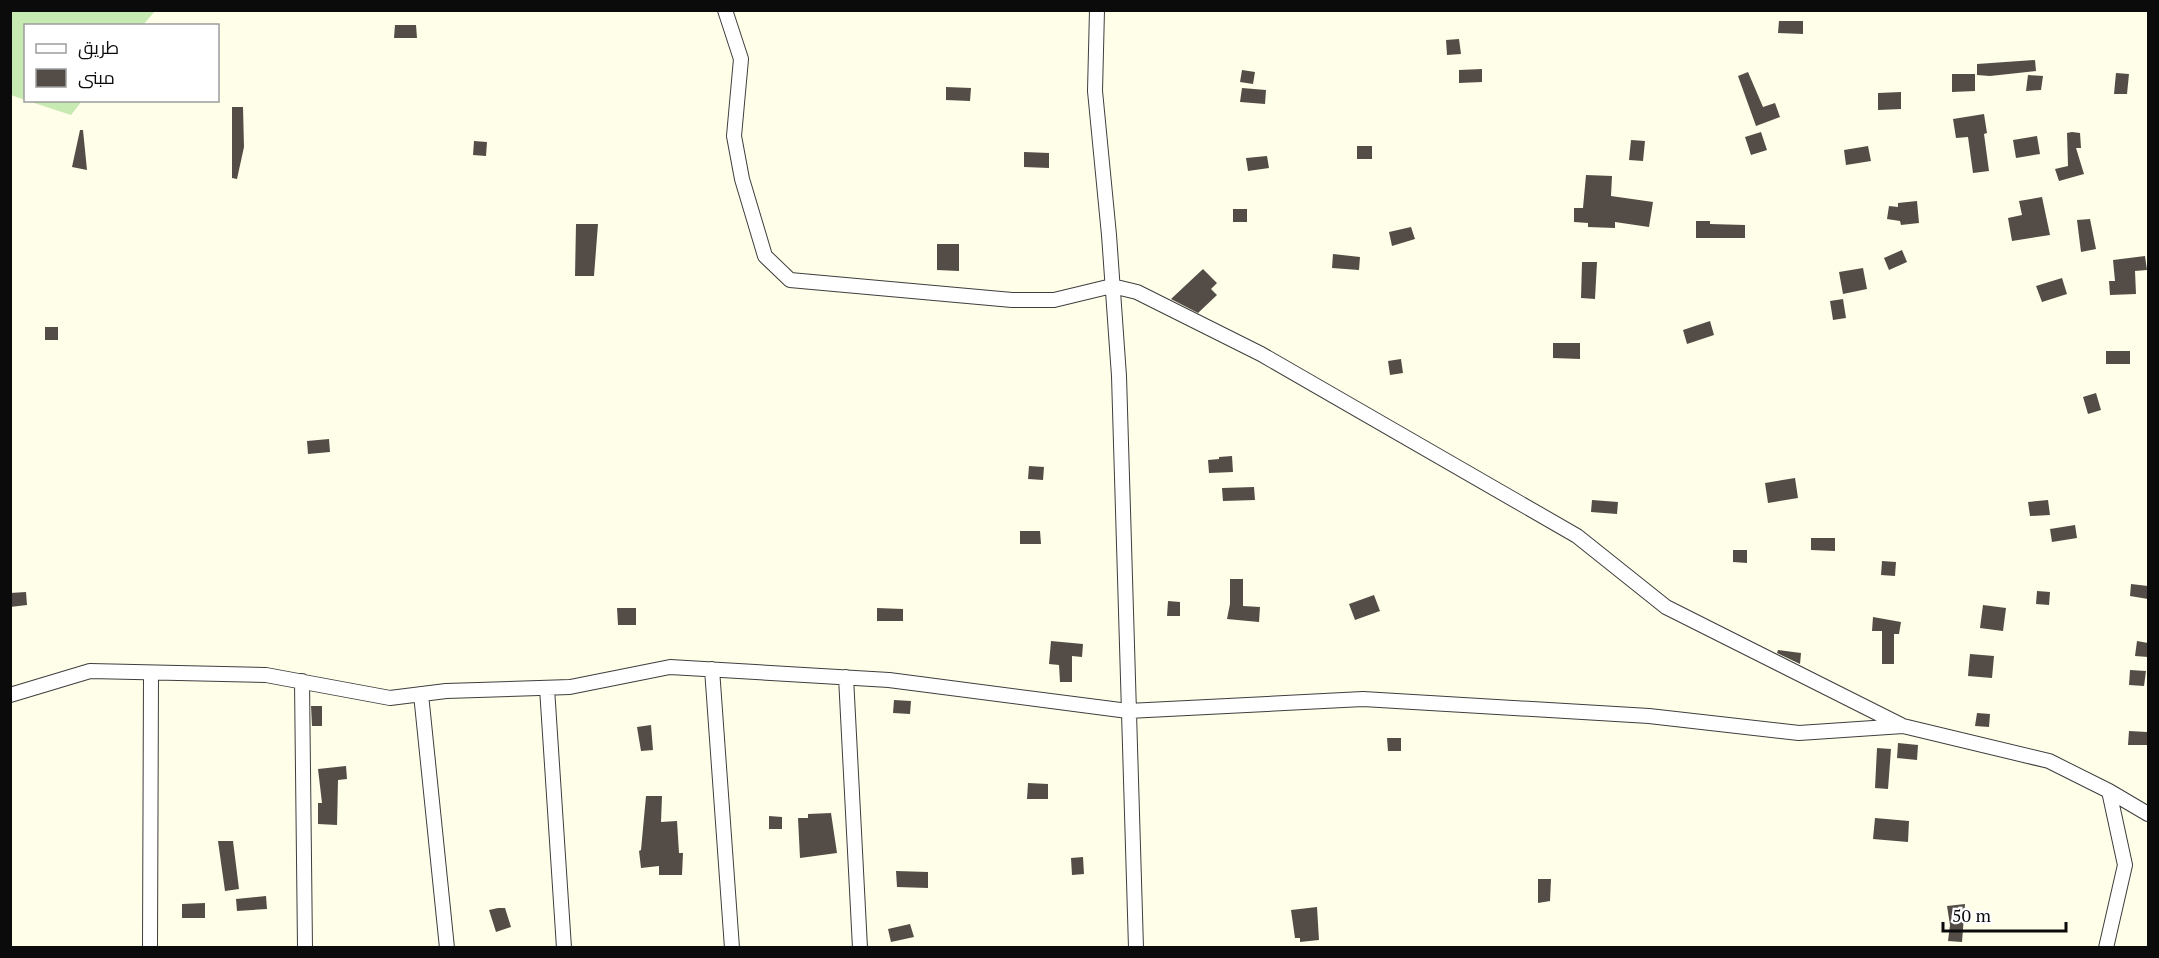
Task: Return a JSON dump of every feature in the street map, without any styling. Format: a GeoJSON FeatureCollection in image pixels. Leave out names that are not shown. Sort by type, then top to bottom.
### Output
{"type":"FeatureCollection","features":[{"type":"Feature","properties":{"kind":"street"},"geometry":{"type":"LineString","coordinates":[[725,10],[741,59],[734,136],[742,179],[765,256],[790,280],[1012,300],[1054,300],[1112,286],[1137,292],[1262,354],[1577,536],[1666,608],[1903,726],[2049,761],[2109,791],[2148,814]]}},
{"type":"Feature","properties":{"kind":"street"},"geometry":{"type":"LineString","coordinates":[[1097,10],[1095,91],[1119,376],[1136,948]]}},
{"type":"Feature","properties":{"kind":"street"},"geometry":{"type":"LineString","coordinates":[[10,695],[90,671],[266,675],[390,698],[446,691],[570,687],[670,667],[889,680],[1128,711],[1363,699],[1649,716],[1799,733],[1903,726]]}},
{"type":"Feature","properties":{"kind":"street"},"geometry":{"type":"LineString","coordinates":[[712,669],[732,948]]}},
{"type":"Feature","properties":{"kind":"street"},"geometry":{"type":"LineString","coordinates":[[150,673],[150,948]]}},
{"type":"Feature","properties":{"kind":"street"},"geometry":{"type":"LineString","coordinates":[[846,677],[860,948]]}},
{"type":"Feature","properties":{"kind":"street"},"geometry":{"type":"LineString","coordinates":[[302,681],[305,948]]}},
{"type":"Feature","properties":{"kind":"street"},"geometry":{"type":"LineString","coordinates":[[547,688],[564,948]]}},
{"type":"Feature","properties":{"kind":"street"},"geometry":{"type":"LineString","coordinates":[[421,694],[447,948]]}},
{"type":"Feature","properties":{"kind":"street"},"geometry":{"type":"LineString","coordinates":[[2106,948],[2125,866],[2109,791]]}},
{"type":"Feature","properties":{"kind":"green space"},"geometry":{"type":"Polygon","coordinates":[[[11,10],[155,10],[144,24],[24,24],[24,100],[11,95],[11,10]]]}},
{"type":"Feature","properties":{"kind":"green space"},"geometry":{"type":"Polygon","coordinates":[[[31,102],[81,102],[71,115],[31,102]]]}},
{"type":"Feature","properties":{"kind":"building"},"geometry":{"type":"Polygon","coordinates":[[[1779,21],[1803,21],[1803,34],[1778,33],[1779,21]]]}},
{"type":"Feature","properties":{"kind":"building"},"geometry":{"type":"Polygon","coordinates":[[[395,25],[416,25],[417,38],[394,38],[395,25]]]}},
{"type":"Feature","properties":{"kind":"building"},"geometry":{"type":"Polygon","coordinates":[[[1459,39],[1461,54],[1447,55],[1446,40],[1459,39]]]}},
{"type":"Feature","properties":{"kind":"building"},"geometry":{"type":"Polygon","coordinates":[[[2035,60],[2036,71],[1990,76],[1977,75],[1977,64],[2035,60]]]}},
{"type":"Feature","properties":{"kind":"building"},"geometry":{"type":"Polygon","coordinates":[[[1482,69],[1482,82],[1459,83],[1459,70],[1482,69]]]}},
{"type":"Feature","properties":{"kind":"building"},"geometry":{"type":"Polygon","coordinates":[[[1242,70],[1255,72],[1253,84],[1240,82],[1242,70]]]}},
{"type":"Feature","properties":{"kind":"building"},"geometry":{"type":"Polygon","coordinates":[[[1748,72],[1763,107],[1775,103],[1780,117],[1756,126],[1738,76],[1748,72]]]}},
{"type":"Feature","properties":{"kind":"building"},"geometry":{"type":"Polygon","coordinates":[[[2116,73],[2129,74],[2127,94],[2114,94],[2116,73]]]}},
{"type":"Feature","properties":{"kind":"building"},"geometry":{"type":"Polygon","coordinates":[[[1952,74],[1975,74],[1975,91],[1952,92],[1952,74]]]}},
{"type":"Feature","properties":{"kind":"building"},"geometry":{"type":"Polygon","coordinates":[[[2028,75],[2043,76],[2041,90],[2026,91],[2028,75]]]}},
{"type":"Feature","properties":{"kind":"building"},"geometry":{"type":"Polygon","coordinates":[[[946,87],[971,88],[970,101],[946,100],[946,87]]]}},
{"type":"Feature","properties":{"kind":"building"},"geometry":{"type":"Polygon","coordinates":[[[1242,88],[1266,90],[1265,104],[1240,102],[1242,88]]]}},
{"type":"Feature","properties":{"kind":"building"},"geometry":{"type":"Polygon","coordinates":[[[1901,92],[1901,109],[1878,110],[1878,93],[1901,92]]]}},
{"type":"Feature","properties":{"kind":"building"},"geometry":{"type":"Polygon","coordinates":[[[232,107],[243,107],[244,147],[237,179],[232,178],[232,107]]]}},
{"type":"Feature","properties":{"kind":"building"},"geometry":{"type":"Polygon","coordinates":[[[1984,114],[1989,171],[1973,173],[1968,137],[1956,138],[1953,119],[1984,114]]]}},
{"type":"Feature","properties":{"kind":"building"},"geometry":{"type":"Polygon","coordinates":[[[80,130],[83,130],[87,170],[72,167],[80,130]]]}},
{"type":"Feature","properties":{"kind":"building"},"geometry":{"type":"Polygon","coordinates":[[[1761,132],[1767,150],[1751,155],[1745,137],[1761,132]]]}},
{"type":"Feature","properties":{"kind":"building"},"geometry":{"type":"Polygon","coordinates":[[[2067,133],[2080,133],[2081,148],[2076,148],[2084,174],[2059,181],[2055,169],[2068,166],[2067,133]]]}},
{"type":"Feature","properties":{"kind":"building"},"geometry":{"type":"Polygon","coordinates":[[[2037,136],[2040,154],[2016,158],[2013,140],[2037,136]]]}},
{"type":"Feature","properties":{"kind":"building"},"geometry":{"type":"Polygon","coordinates":[[[1631,140],[1645,141],[1643,161],[1629,160],[1631,140]]]}},
{"type":"Feature","properties":{"kind":"building"},"geometry":{"type":"Polygon","coordinates":[[[474,141],[487,142],[486,156],[473,155],[474,141]]]}},
{"type":"Feature","properties":{"kind":"building"},"geometry":{"type":"Polygon","coordinates":[[[1357,146],[1372,146],[1372,159],[1357,159],[1357,146]]]}},
{"type":"Feature","properties":{"kind":"building"},"geometry":{"type":"Polygon","coordinates":[[[1868,146],[1871,161],[1846,165],[1844,150],[1868,146]]]}},
{"type":"Feature","properties":{"kind":"building"},"geometry":{"type":"Polygon","coordinates":[[[1024,152],[1049,153],[1049,168],[1024,167],[1024,152]]]}},
{"type":"Feature","properties":{"kind":"building"},"geometry":{"type":"Polygon","coordinates":[[[1267,156],[1269,168],[1248,171],[1246,158],[1267,156]]]}},
{"type":"Feature","properties":{"kind":"building"},"geometry":{"type":"Polygon","coordinates":[[[1586,175],[1612,176],[1611,196],[1653,202],[1649,227],[1615,222],[1615,228],[1588,227],[1588,223],[1574,222],[1574,208],[1583,208],[1586,175]]]}},
{"type":"Feature","properties":{"kind":"building"},"geometry":{"type":"Polygon","coordinates":[[[2042,197],[2050,235],[2012,241],[2008,218],[2022,215],[2019,201],[2042,197]]]}},
{"type":"Feature","properties":{"kind":"building"},"geometry":{"type":"Polygon","coordinates":[[[1917,201],[1919,223],[1901,225],[1900,221],[1887,219],[1889,206],[1898,207],[1898,203],[1917,201]]]}},
{"type":"Feature","properties":{"kind":"building"},"geometry":{"type":"Polygon","coordinates":[[[1233,209],[1247,209],[1247,222],[1233,222],[1233,209]]]}},
{"type":"Feature","properties":{"kind":"building"},"geometry":{"type":"Polygon","coordinates":[[[2090,219],[2096,249],[2081,252],[2077,220],[2090,219]]]}},
{"type":"Feature","properties":{"kind":"building"},"geometry":{"type":"Polygon","coordinates":[[[1696,221],[1710,221],[1710,224],[1745,225],[1745,238],[1696,238],[1696,221]]]}},
{"type":"Feature","properties":{"kind":"building"},"geometry":{"type":"Polygon","coordinates":[[[576,224],[598,224],[594,276],[575,276],[576,224]]]}},
{"type":"Feature","properties":{"kind":"building"},"geometry":{"type":"Polygon","coordinates":[[[1411,227],[1415,239],[1392,246],[1389,232],[1411,227]]]}},
{"type":"Feature","properties":{"kind":"building"},"geometry":{"type":"Polygon","coordinates":[[[937,244],[959,244],[959,271],[937,270],[937,244]]]}},
{"type":"Feature","properties":{"kind":"building"},"geometry":{"type":"Polygon","coordinates":[[[1902,250],[1907,262],[1889,270],[1884,258],[1902,250]]]}},
{"type":"Feature","properties":{"kind":"building"},"geometry":{"type":"Polygon","coordinates":[[[1333,254],[1360,257],[1359,270],[1332,268],[1333,254]]]}},
{"type":"Feature","properties":{"kind":"building"},"geometry":{"type":"Polygon","coordinates":[[[2145,256],[2147,270],[2135,271],[2136,294],[2110,295],[2109,281],[2115,281],[2113,260],[2145,256]]]}},
{"type":"Feature","properties":{"kind":"building"},"geometry":{"type":"Polygon","coordinates":[[[1582,262],[1597,262],[1595,299],[1581,298],[1582,262]]]}},
{"type":"Feature","properties":{"kind":"building"},"geometry":{"type":"Polygon","coordinates":[[[1863,268],[1867,289],[1843,294],[1839,272],[1863,268]]]}},
{"type":"Feature","properties":{"kind":"building"},"geometry":{"type":"Polygon","coordinates":[[[1203,269],[1217,283],[1211,289],[1217,295],[1198,313],[1171,299],[1203,269]]]}},
{"type":"Feature","properties":{"kind":"building"},"geometry":{"type":"Polygon","coordinates":[[[2062,278],[2067,294],[2042,302],[2036,286],[2062,278]]]}},
{"type":"Feature","properties":{"kind":"building"},"geometry":{"type":"Polygon","coordinates":[[[1843,299],[1846,318],[1833,320],[1830,301],[1843,299]]]}},
{"type":"Feature","properties":{"kind":"building"},"geometry":{"type":"Polygon","coordinates":[[[1710,321],[1714,335],[1687,344],[1683,330],[1710,321]]]}},
{"type":"Feature","properties":{"kind":"building"},"geometry":{"type":"Polygon","coordinates":[[[45,327],[58,327],[58,340],[45,340],[45,327]]]}},
{"type":"Feature","properties":{"kind":"building"},"geometry":{"type":"Polygon","coordinates":[[[1553,343],[1580,343],[1580,359],[1553,358],[1553,343]]]}},
{"type":"Feature","properties":{"kind":"building"},"geometry":{"type":"Polygon","coordinates":[[[2106,351],[2130,351],[2130,364],[2106,364],[2106,351]]]}},
{"type":"Feature","properties":{"kind":"building"},"geometry":{"type":"Polygon","coordinates":[[[1401,359],[1403,373],[1390,375],[1388,361],[1401,359]]]}},
{"type":"Feature","properties":{"kind":"building"},"geometry":{"type":"Polygon","coordinates":[[[2096,393],[2101,410],[2088,414],[2083,397],[2096,393]]]}},
{"type":"Feature","properties":{"kind":"building"},"geometry":{"type":"Polygon","coordinates":[[[329,439],[330,452],[308,454],[307,441],[329,439]]]}},
{"type":"Feature","properties":{"kind":"building"},"geometry":{"type":"Polygon","coordinates":[[[1232,456],[1233,472],[1209,473],[1208,460],[1232,456]]]}},
{"type":"Feature","properties":{"kind":"building"},"geometry":{"type":"Polygon","coordinates":[[[1029,466],[1044,467],[1043,480],[1028,479],[1029,466]]]}},
{"type":"Feature","properties":{"kind":"building"},"geometry":{"type":"Polygon","coordinates":[[[1795,478],[1798,498],[1768,503],[1765,483],[1795,478]]]}},
{"type":"Feature","properties":{"kind":"building"},"geometry":{"type":"Polygon","coordinates":[[[1254,487],[1255,500],[1223,501],[1222,488],[1254,487]]]}},
{"type":"Feature","properties":{"kind":"building"},"geometry":{"type":"Polygon","coordinates":[[[1592,500],[1618,502],[1617,514],[1591,512],[1592,500]]]}},
{"type":"Feature","properties":{"kind":"building"},"geometry":{"type":"Polygon","coordinates":[[[2048,500],[2050,515],[2030,516],[2028,502],[2048,500]]]}},
{"type":"Feature","properties":{"kind":"building"},"geometry":{"type":"Polygon","coordinates":[[[2075,525],[2077,538],[2052,542],[2050,529],[2075,525]]]}},
{"type":"Feature","properties":{"kind":"building"},"geometry":{"type":"Polygon","coordinates":[[[1020,531],[1040,531],[1041,544],[1020,544],[1020,531]]]}},
{"type":"Feature","properties":{"kind":"building"},"geometry":{"type":"Polygon","coordinates":[[[1811,538],[1835,538],[1835,551],[1811,550],[1811,538]]]}},
{"type":"Feature","properties":{"kind":"building"},"geometry":{"type":"Polygon","coordinates":[[[1733,550],[1747,550],[1747,563],[1733,562],[1733,550]]]}},
{"type":"Feature","properties":{"kind":"building"},"geometry":{"type":"Polygon","coordinates":[[[1882,561],[1896,562],[1895,576],[1881,575],[1882,561]]]}},
{"type":"Feature","properties":{"kind":"building"},"geometry":{"type":"Polygon","coordinates":[[[1230,579],[1243,579],[1243,606],[1260,607],[1259,622],[1227,619],[1230,604],[1230,579]]]}},
{"type":"Feature","properties":{"kind":"building"},"geometry":{"type":"Polygon","coordinates":[[[2131,584],[2148,586],[2148,599],[2130,596],[2131,584]]]}},
{"type":"Feature","properties":{"kind":"building"},"geometry":{"type":"Polygon","coordinates":[[[2037,591],[2050,592],[2049,605],[2036,604],[2037,591]]]}},
{"type":"Feature","properties":{"kind":"building"},"geometry":{"type":"Polygon","coordinates":[[[26,592],[27,605],[10,607],[10,593],[26,592]]]}},
{"type":"Feature","properties":{"kind":"building"},"geometry":{"type":"Polygon","coordinates":[[[1374,595],[1380,611],[1355,620],[1349,604],[1374,595]]]}},
{"type":"Feature","properties":{"kind":"building"},"geometry":{"type":"Polygon","coordinates":[[[1168,601],[1180,602],[1180,616],[1167,616],[1168,601]]]}},
{"type":"Feature","properties":{"kind":"building"},"geometry":{"type":"Polygon","coordinates":[[[1983,605],[2006,608],[2003,631],[1980,628],[1983,605]]]}},
{"type":"Feature","properties":{"kind":"building"},"geometry":{"type":"Polygon","coordinates":[[[617,608],[636,608],[636,625],[618,625],[617,608]]]}},
{"type":"Feature","properties":{"kind":"building"},"geometry":{"type":"Polygon","coordinates":[[[877,608],[903,609],[903,621],[877,621],[877,608]]]}},
{"type":"Feature","properties":{"kind":"building"},"geometry":{"type":"Polygon","coordinates":[[[1873,617],[1901,622],[1899,634],[1894,634],[1894,664],[1882,664],[1882,631],[1872,631],[1873,617]]]}},
{"type":"Feature","properties":{"kind":"building"},"geometry":{"type":"Polygon","coordinates":[[[1051,641],[1083,644],[1082,657],[1072,656],[1072,682],[1060,682],[1059,665],[1049,664],[1051,641]]]}},
{"type":"Feature","properties":{"kind":"building"},"geometry":{"type":"Polygon","coordinates":[[[2137,641],[2148,643],[2148,657],[2135,656],[2137,641]]]}},
{"type":"Feature","properties":{"kind":"building"},"geometry":{"type":"Polygon","coordinates":[[[1778,650],[1801,653],[1800,664],[1777,653],[1778,650]]]}},
{"type":"Feature","properties":{"kind":"building"},"geometry":{"type":"Polygon","coordinates":[[[1970,654],[1994,656],[1992,678],[1968,676],[1970,654]]]}},
{"type":"Feature","properties":{"kind":"building"},"geometry":{"type":"Polygon","coordinates":[[[2130,670],[2146,671],[2144,686],[2129,685],[2130,670]]]}},
{"type":"Feature","properties":{"kind":"building"},"geometry":{"type":"Polygon","coordinates":[[[894,700],[911,701],[910,714],[893,713],[894,700]]]}},
{"type":"Feature","properties":{"kind":"building"},"geometry":{"type":"Polygon","coordinates":[[[311,706],[322,706],[322,726],[312,726],[311,706]]]}},
{"type":"Feature","properties":{"kind":"building"},"geometry":{"type":"Polygon","coordinates":[[[1977,713],[1990,714],[1989,727],[1975,726],[1977,713]]]}},
{"type":"Feature","properties":{"kind":"building"},"geometry":{"type":"Polygon","coordinates":[[[651,725],[653,750],[641,751],[637,727],[651,725]]]}},
{"type":"Feature","properties":{"kind":"building"},"geometry":{"type":"Polygon","coordinates":[[[2129,731],[2147,732],[2147,745],[2128,745],[2129,731]]]}},
{"type":"Feature","properties":{"kind":"building"},"geometry":{"type":"Polygon","coordinates":[[[1387,738],[1401,738],[1401,751],[1388,751],[1387,738]]]}},
{"type":"Feature","properties":{"kind":"building"},"geometry":{"type":"Polygon","coordinates":[[[1898,743],[1918,745],[1917,760],[1897,758],[1898,743]]]}},
{"type":"Feature","properties":{"kind":"building"},"geometry":{"type":"Polygon","coordinates":[[[1877,748],[1891,749],[1888,789],[1875,788],[1877,748]]]}},
{"type":"Feature","properties":{"kind":"building"},"geometry":{"type":"Polygon","coordinates":[[[346,766],[347,779],[338,780],[337,825],[318,824],[318,803],[322,803],[318,769],[346,766]]]}},
{"type":"Feature","properties":{"kind":"building"},"geometry":{"type":"Polygon","coordinates":[[[1028,783],[1048,784],[1048,799],[1027,799],[1028,783]]]}},
{"type":"Feature","properties":{"kind":"building"},"geometry":{"type":"Polygon","coordinates":[[[646,796],[662,796],[661,822],[677,821],[679,853],[683,853],[682,875],[659,875],[659,866],[641,868],[639,851],[641,850],[646,796]]]}},
{"type":"Feature","properties":{"kind":"building"},"geometry":{"type":"Polygon","coordinates":[[[831,813],[837,853],[800,858],[798,818],[808,818],[808,814],[831,813]]]}},
{"type":"Feature","properties":{"kind":"building"},"geometry":{"type":"Polygon","coordinates":[[[769,816],[782,817],[782,829],[769,829],[769,816]]]}},
{"type":"Feature","properties":{"kind":"building"},"geometry":{"type":"Polygon","coordinates":[[[1875,818],[1909,821],[1908,842],[1873,839],[1875,818]]]}},
{"type":"Feature","properties":{"kind":"building"},"geometry":{"type":"Polygon","coordinates":[[[218,841],[233,841],[239,889],[225,891],[218,841]]]}},
{"type":"Feature","properties":{"kind":"building"},"geometry":{"type":"Polygon","coordinates":[[[1083,857],[1084,874],[1072,875],[1071,858],[1083,857]]]}},
{"type":"Feature","properties":{"kind":"building"},"geometry":{"type":"Polygon","coordinates":[[[896,871],[928,872],[928,888],[897,887],[896,871]]]}},
{"type":"Feature","properties":{"kind":"building"},"geometry":{"type":"Polygon","coordinates":[[[1538,879],[1551,879],[1550,901],[1538,903],[1538,879]]]}},
{"type":"Feature","properties":{"kind":"building"},"geometry":{"type":"Polygon","coordinates":[[[266,896],[267,909],[237,911],[236,899],[266,896]]]}},
{"type":"Feature","properties":{"kind":"building"},"geometry":{"type":"Polygon","coordinates":[[[205,903],[205,918],[182,918],[182,904],[205,903]]]}},
{"type":"Feature","properties":{"kind":"building"},"geometry":{"type":"Polygon","coordinates":[[[1965,904],[1962,942],[1948,941],[1950,925],[1947,906],[1965,904]]]}},
{"type":"Feature","properties":{"kind":"building"},"geometry":{"type":"Polygon","coordinates":[[[1317,907],[1319,940],[1300,942],[1300,938],[1295,938],[1291,910],[1317,907]]]}},
{"type":"Feature","properties":{"kind":"building"},"geometry":{"type":"Polygon","coordinates":[[[505,908],[511,927],[496,932],[489,910],[505,908]]]}},
{"type":"Feature","properties":{"kind":"building"},"geometry":{"type":"Polygon","coordinates":[[[910,924],[914,937],[891,942],[888,929],[910,924]]]}}]}
